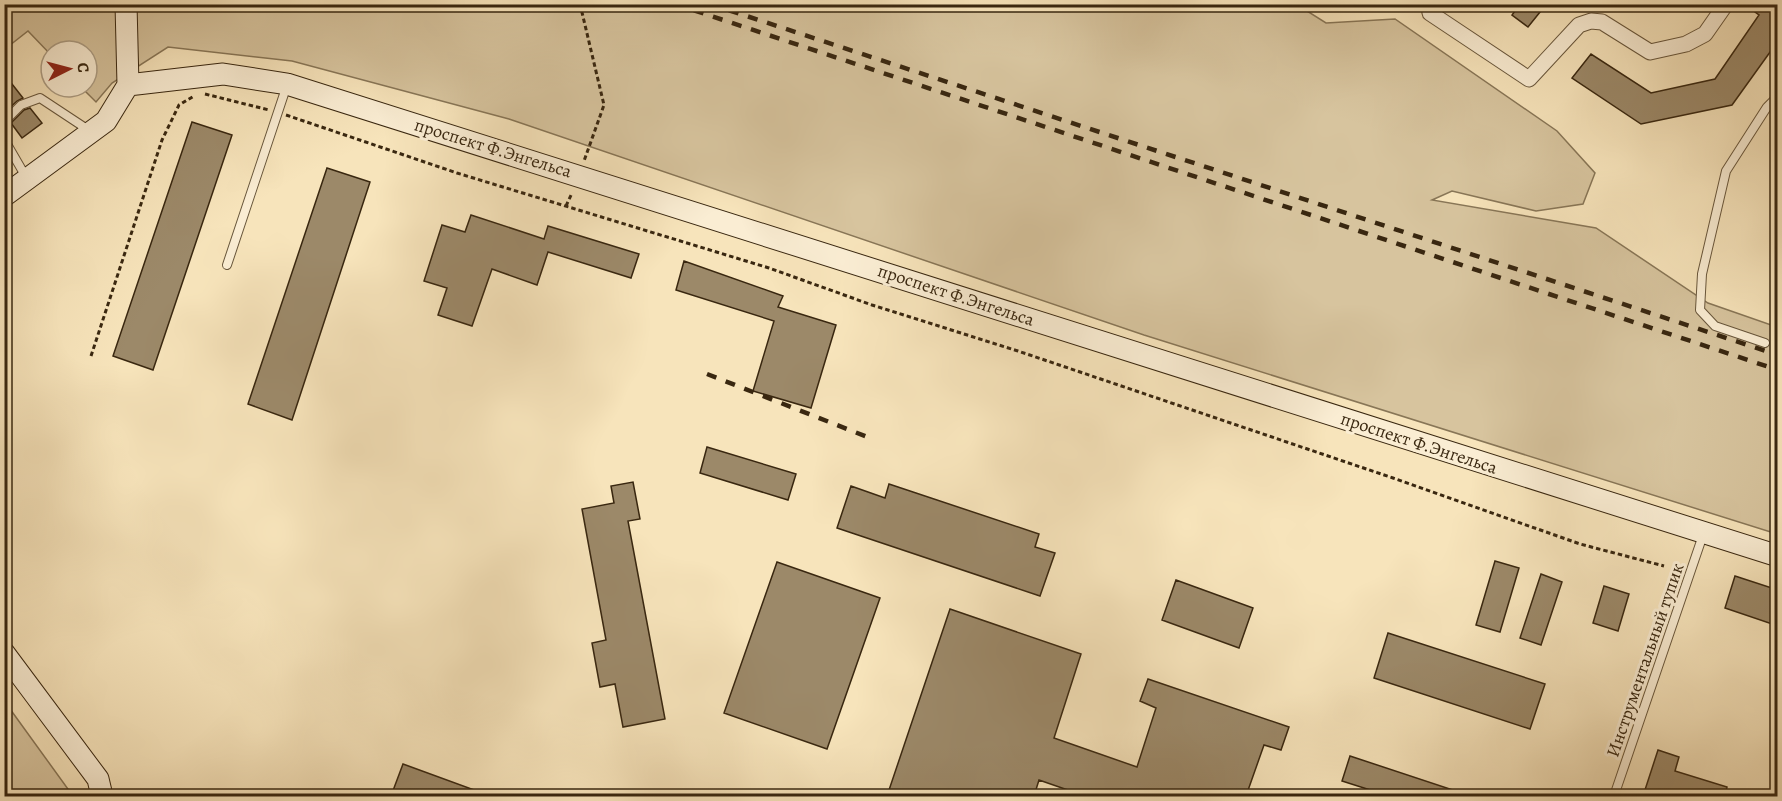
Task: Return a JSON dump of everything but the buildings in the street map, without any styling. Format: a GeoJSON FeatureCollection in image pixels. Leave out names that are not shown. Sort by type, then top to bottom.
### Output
{"type":"FeatureCollection","features":[{"type":"Feature","properties":{"kind":"street"},"geometry":{"type":"LineString","coordinates":[[4,196],[106,121],[128,85],[126,4]]}},
{"type":"Feature","properties":{"kind":"street"},"geometry":{"type":"LineString","coordinates":[[1430,9],[1529,79],[1579,25],[1591,21],[1602,22],[1650,52],[1686,44],[1705,34],[1726,4]]}},
{"type":"Feature","properties":{"kind":"street","name":"проспект Ф.Энгельса"},"geometry":{"type":"LineString","coordinates":[[128,85],[223,74],[287,84],[1778,556]]}},
{"type":"Feature","properties":{"kind":"street"},"geometry":{"type":"LineString","coordinates":[[4,653],[100,788]]}},
{"type":"Feature","properties":{"kind":"lane"},"geometry":{"type":"LineString","coordinates":[[226,265],[287,84]]}},
{"type":"Feature","properties":{"kind":"lane"},"geometry":{"type":"LineString","coordinates":[[1765,343],[1715,326],[1700,310],[1702,274],[1726,171],[1767,107],[1778,96]]}},
{"type":"Feature","properties":{"kind":"lane"},"geometry":{"type":"LineString","coordinates":[[4,122],[21,105],[40,98],[92,132]]}},
{"type":"Feature","properties":{"kind":"lane"},"geometry":{"type":"LineString","coordinates":[[4,140],[27,179]]}},
{"type":"Feature","properties":{"kind":"lane","name":"Инструментальный тупик"},"geometry":{"type":"LineString","coordinates":[[1614,796],[1704,534]]}},
{"type":"Feature","properties":{"kind":"lane"},"geometry":{"type":"LineString","coordinates":[[100,788],[112,796]]}},
{"type":"Feature","properties":{"kind":"path"},"geometry":{"type":"LineString","coordinates":[[566,206],[604,105],[580,4]]}},
{"type":"Feature","properties":{"kind":"path"},"geometry":{"type":"LineString","coordinates":[[92,356],[162,140],[179,105],[198,93],[278,112],[457,173],[770,268],[872,305],[1018,351],[1478,507],[1580,544],[1664,566]]}},
{"type":"Feature","properties":{"kind":"shaded area"},"geometry":{"type":"Polygon","coordinates":[[[5,4],[1296,4],[1326,23],[1395,19],[1557,131],[1595,173],[1583,204],[1536,211],[1452,191],[1432,200],[1596,228],[1708,303],[1777,327],[1777,534],[1144,335],[509,119],[292,61],[168,47],[112,83],[99,98],[99,39],[39,39],[39,42],[28,31],[5,49],[5,4]]]}},
{"type":"Feature","properties":{"kind":"shaded area"},"geometry":{"type":"Polygon","coordinates":[[[5,702],[73,796],[5,796],[5,702]]]}},
{"type":"Feature","properties":{"kind":"railway"},"geometry":{"type":"LineString","coordinates":[[675,4],[1778,370]]}},
{"type":"Feature","properties":{"kind":"railway"},"geometry":{"type":"LineString","coordinates":[[710,4],[1778,355]]}},
{"type":"Feature","properties":{"kind":"railway"},"geometry":{"type":"LineString","coordinates":[[707,374],[870,438]]}}]}
